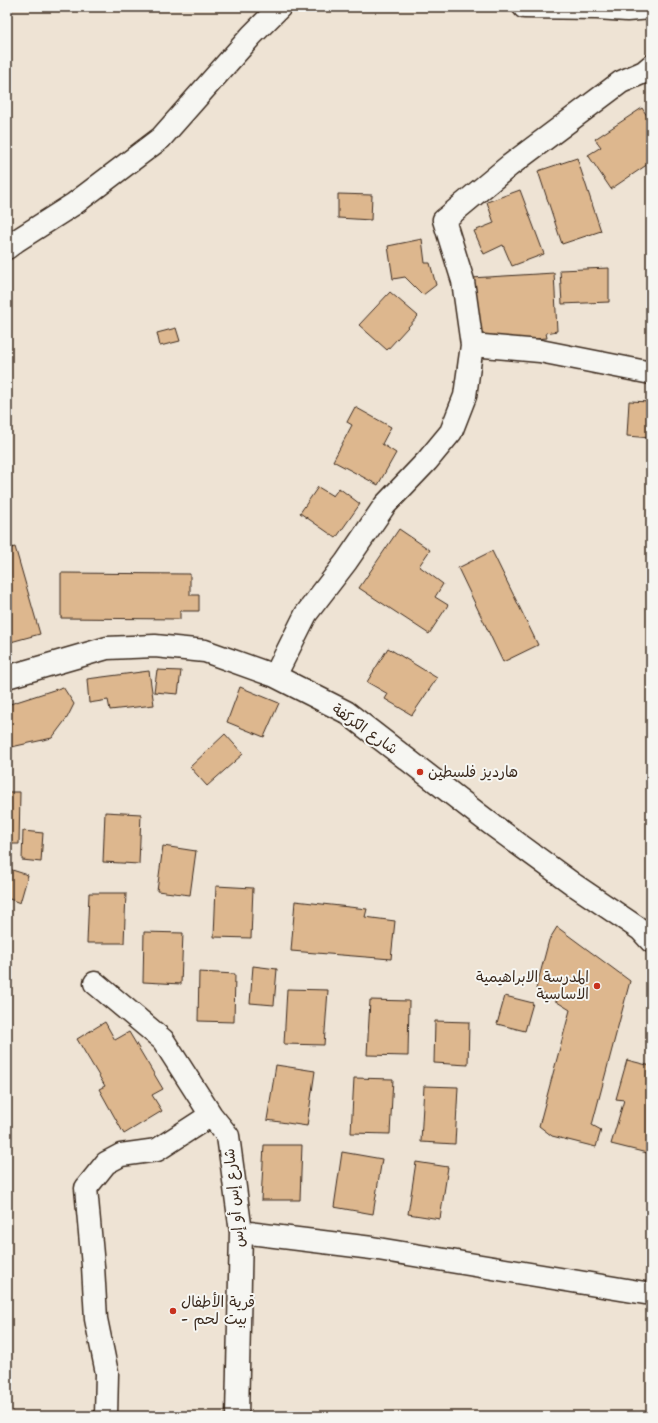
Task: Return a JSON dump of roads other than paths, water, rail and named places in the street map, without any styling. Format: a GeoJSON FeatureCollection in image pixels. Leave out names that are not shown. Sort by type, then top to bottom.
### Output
{"type":"FeatureCollection","features":[{"type":"Feature","properties":{"kind":"street"},"geometry":{"type":"LineString","coordinates":[[7,248],[74,204],[161,138],[252,35],[280,7]]}},
{"type":"Feature","properties":{"kind":"street"},"geometry":{"type":"LineString","coordinates":[[524,7],[626,10],[651,8]]}},
{"type":"Feature","properties":{"kind":"street"},"geometry":{"type":"LineString","coordinates":[[275,676],[306,614],[346,562],[385,506],[427,461],[451,432],[465,396],[472,345],[463,281],[444,220],[509,166],[621,82],[644,72],[651,66]]}},
{"type":"Feature","properties":{"kind":"street"},"geometry":{"type":"LineString","coordinates":[[472,345],[540,351],[651,374]]}},
{"type":"Feature","properties":{"kind":"street","name":"شارع الكركفة"},"geometry":{"type":"LineString","coordinates":[[7,677],[107,648],[155,646],[205,651],[275,676],[346,712],[487,821],[573,884],[641,930],[651,941]]}},
{"type":"Feature","properties":{"kind":"street","name":"شارع إس أو إس"},"geometry":{"type":"LineString","coordinates":[[95,983],[162,1040],[211,1115],[228,1136],[241,1232],[237,1416]]}},
{"type":"Feature","properties":{"kind":"street"},"geometry":{"type":"LineString","coordinates":[[106,1416],[107,1372],[96,1319],[86,1188],[106,1162],[121,1155],[157,1150],[211,1115]]}},
{"type":"Feature","properties":{"kind":"street"},"geometry":{"type":"LineString","coordinates":[[241,1232],[372,1248],[651,1294]]}},
{"type":"Feature","properties":{"kind":"place","name":"هارديز فلسطين"},"geometry":{"type":"Point","coordinates":[420,772]}},
{"type":"Feature","properties":{"kind":"place","name":"المدرسة الابراهيمية الاساسية"},"geometry":{"type":"Point","coordinates":[597,986]}},
{"type":"Feature","properties":{"kind":"place","name":"قرية الأطفال - بيت لحم"},"geometry":{"type":"Point","coordinates":[173,1311]}}]}
